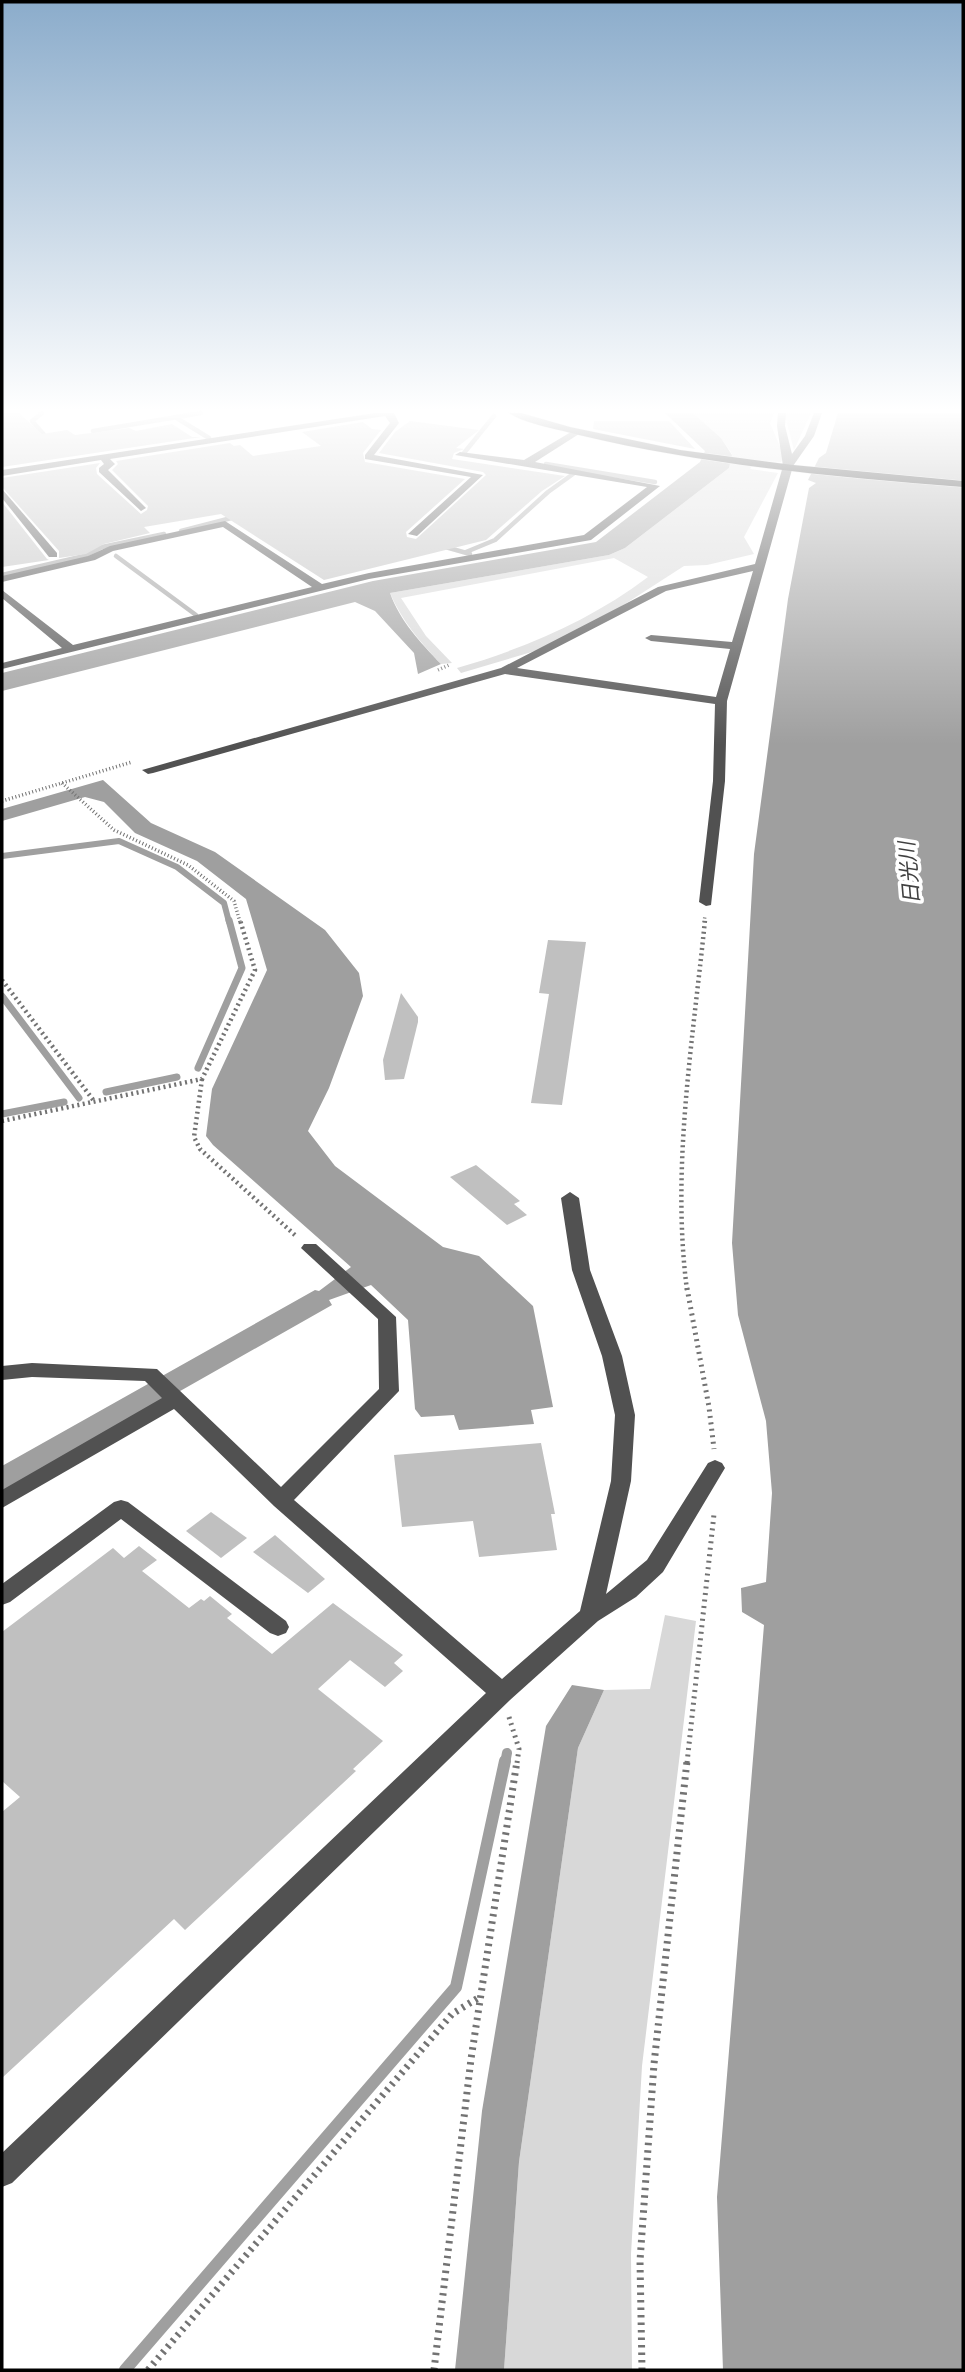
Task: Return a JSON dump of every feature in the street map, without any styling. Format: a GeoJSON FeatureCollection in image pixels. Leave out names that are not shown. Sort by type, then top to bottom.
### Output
{"type":"FeatureCollection","features":[{"type":"Feature","properties":{"kind":"street"},"geometry":{"type":"LineString","coordinates":[[28,524],[53,555]]}},
{"type":"Feature","properties":{"kind":"street"},"geometry":{"type":"LineString","coordinates":[[2,579],[91,558],[110,549],[225,524],[321,588]]}},
{"type":"Feature","properties":{"kind":"street"},"geometry":{"type":"LineString","coordinates":[[413,534],[424,524]]}},
{"type":"Feature","properties":{"kind":"street"},"geometry":{"type":"LineString","coordinates":[[2,666],[369,576],[587,538],[606,524]]}},
{"type":"Feature","properties":{"kind":"street"},"geometry":{"type":"LineString","coordinates":[[706,902],[719,781],[721,701],[772,524]]}},
{"type":"Feature","properties":{"kind":"street"},"geometry":{"type":"LineString","coordinates":[[148,770],[505,670],[662,589],[760,566]]}},
{"type":"Feature","properties":{"kind":"street"},"geometry":{"type":"LineString","coordinates":[[2,593],[71,649]]}},
{"type":"Feature","properties":{"kind":"street"},"geometry":{"type":"LineString","coordinates":[[651,638],[737,646]]}},
{"type":"Feature","properties":{"kind":"street"},"geometry":{"type":"LineString","coordinates":[[505,670],[721,701]]}},
{"type":"Feature","properties":{"kind":"street"},"geometry":{"type":"LineString","coordinates":[[570,1198],[581,1270],[612,1356],[625,1415],[621,1481],[590,1615]]}},
{"type":"Feature","properties":{"kind":"street"},"geometry":{"type":"LineString","coordinates":[[281,1500],[389,1391],[387,1317],[310,1248]]}},
{"type":"Feature","properties":{"kind":"street"},"geometry":{"type":"LineString","coordinates":[[2,1373],[32,1370],[150,1374],[281,1500],[502,1693]]}},
{"type":"Feature","properties":{"kind":"street"},"geometry":{"type":"LineString","coordinates":[[2,1500],[173,1399]]}},
{"type":"Feature","properties":{"kind":"street"},"geometry":{"type":"LineString","coordinates":[[2,2173],[502,1693],[590,1615],[628,1591],[655,1566],[715,1468]]}},
{"type":"Feature","properties":{"kind":"street"},"geometry":{"type":"LineString","coordinates":[[2,1596],[121,1508],[278,1627]]}},
{"type":"Feature","properties":{"kind":"path"},"geometry":{"type":"LineString","coordinates":[[67,787],[62,783],[114,830],[188,865],[234,901],[255,970],[202,1079],[194,1137],[200,1149],[310,1248]]}},
{"type":"Feature","properties":{"kind":"path"},"geometry":{"type":"LineString","coordinates":[[642,2370],[640,2261],[654,2064],[713,1526],[715,1468],[712,1412],[686,1282],[683,1174],[706,902]]}},
{"type":"Feature","properties":{"kind":"path"},"geometry":{"type":"LineString","coordinates":[[2,980],[94,1101]]}},
{"type":"Feature","properties":{"kind":"path"},"geometry":{"type":"LineString","coordinates":[[2,1121],[202,1079]]}},
{"type":"Feature","properties":{"kind":"path"},"geometry":{"type":"LineString","coordinates":[[434,2370],[449,2213],[478,1998],[519,1749],[502,1693]]}},
{"type":"Feature","properties":{"kind":"path"},"geometry":{"type":"LineString","coordinates":[[148,2370],[452,2014],[478,1998]]}},
{"type":"Feature","properties":{"kind":"shaded area"},"geometry":{"type":"Polygon","coordinates":[[[657,524],[751,524],[744,537],[754,554],[707,565],[684,566],[608,615],[535,651],[461,673],[457,668],[533,642],[581,619],[648,577],[614,558],[401,598],[426,636],[452,663],[441,664],[412,631],[390,593],[609,555],[625,548],[657,524]]]}},
{"type":"Feature","properties":{"kind":"shaded area"},"geometry":{"type":"Polygon","coordinates":[[[665,1615],[696,1621],[642,2066],[631,2254],[632,2370],[504,2370],[519,2162],[578,1748],[604,1690],[650,1689],[665,1615]]]}},
{"type":"Feature","properties":{"kind":"water"},"geometry":{"type":"Polygon","coordinates":[[[620,524],[657,524],[625,548],[609,555],[390,593],[405,622],[441,664],[418,674],[414,653],[375,611],[355,602],[2,691],[2,673],[373,581],[596,542],[620,524]]]}},
{"type":"Feature","properties":{"kind":"water","name":"日光川"},"geometry":{"type":"Polygon","coordinates":[[[802,524],[963,524],[963,2370],[723,2370],[717,2197],[764,1625],[742,1612],[741,1588],[766,1582],[772,1493],[766,1421],[738,1315],[732,1243],[754,854],[788,599],[802,524]]]}},
{"type":"Feature","properties":{"kind":"water"},"geometry":{"type":"Polygon","coordinates":[[[103,780],[151,823],[215,852],[325,930],[359,973],[363,996],[329,1088],[308,1131],[335,1166],[443,1247],[479,1256],[533,1306],[553,1407],[531,1410],[534,1424],[459,1430],[454,1415],[421,1417],[415,1409],[408,1320],[371,1285],[329,1300],[332,1305],[2,1492],[2,1466],[315,1290],[319,1291],[351,1267],[206,1136],[212,1089],[267,970],[246,899],[197,861],[135,833],[104,802],[85,797],[2,821],[2,809],[103,780]]]}},
{"type":"Feature","properties":{"kind":"water"},"geometry":{"type":"Polygon","coordinates":[[[572,1685],[604,1690],[578,1748],[519,2162],[504,2370],[455,2370],[482,2111],[546,1726],[572,1685]]]}},
{"type":"Feature","properties":{"kind":"building"},"geometry":{"type":"Polygon","coordinates":[[[2,524],[19,524],[49,560],[2,567],[2,524]]]}},
{"type":"Feature","properties":{"kind":"building"},"geometry":{"type":"Polygon","coordinates":[[[35,524],[164,524],[144,527],[150,533],[104,544],[86,554],[59,558],[59,551],[35,524]]]}},
{"type":"Feature","properties":{"kind":"building"},"geometry":{"type":"Polygon","coordinates":[[[236,524],[415,524],[406,532],[407,537],[416,539],[433,524],[505,524],[486,540],[324,580],[236,524]]]}},
{"type":"Feature","properties":{"kind":"building"},"geometry":{"type":"Polygon","coordinates":[[[548,940],[586,942],[562,1105],[531,1103],[549,994],[539,993],[548,940]]]}},
{"type":"Feature","properties":{"kind":"building"},"geometry":{"type":"Polygon","coordinates":[[[401,993],[418,1017],[418,1022],[404,1079],[385,1080],[383,1060],[401,993]]]}},
{"type":"Feature","properties":{"kind":"building"},"geometry":{"type":"Polygon","coordinates":[[[476,1165],[520,1201],[514,1204],[527,1215],[507,1225],[450,1177],[476,1165]]]}},
{"type":"Feature","properties":{"kind":"building"},"geometry":{"type":"Polygon","coordinates":[[[541,1443],[555,1514],[551,1514],[557,1550],[479,1557],[473,1521],[402,1527],[394,1455],[541,1443]]]}},
{"type":"Feature","properties":{"kind":"building"},"geometry":{"type":"Polygon","coordinates":[[[211,1512],[247,1538],[221,1558],[186,1531],[211,1512]]]}},
{"type":"Feature","properties":{"kind":"building"},"geometry":{"type":"Polygon","coordinates":[[[275,1535],[325,1579],[308,1593],[253,1552],[275,1535]]]}},
{"type":"Feature","properties":{"kind":"building"},"geometry":{"type":"Polygon","coordinates":[[[139,1546],[157,1560],[142,1571],[189,1608],[210,1596],[232,1614],[227,1618],[272,1654],[333,1603],[403,1655],[394,1663],[403,1671],[385,1687],[350,1660],[318,1689],[383,1741],[353,1769],[356,1771],[185,1930],[174,1919],[2,2078],[2,1812],[20,1797],[2,1781],[2,1632],[113,1548],[124,1558],[139,1546]]]}},
{"type":"Feature","properties":{"kind":"waterway"},"geometry":{"type":"LineString","coordinates":[[181,531],[209,524]]}},
{"type":"Feature","properties":{"kind":"waterway"},"geometry":{"type":"LineString","coordinates":[[466,552],[495,540],[513,524]]}},
{"type":"Feature","properties":{"kind":"waterway"},"geometry":{"type":"LineString","coordinates":[[2,575],[84,556],[102,547],[164,534]]}},
{"type":"Feature","properties":{"kind":"waterway"},"geometry":{"type":"LineString","coordinates":[[442,546],[470,554]]}},
{"type":"Feature","properties":{"kind":"waterway"},"geometry":{"type":"LineString","coordinates":[[116,556],[196,615]]}},
{"type":"Feature","properties":{"kind":"waterway"},"geometry":{"type":"LineString","coordinates":[[2,856],[119,841],[177,867],[224,903],[229,922]]}},
{"type":"Feature","properties":{"kind":"waterway"},"geometry":{"type":"LineString","coordinates":[[198,1068],[242,968],[229,920]]}},
{"type":"Feature","properties":{"kind":"waterway"},"geometry":{"type":"LineString","coordinates":[[2,996],[79,1098]]}},
{"type":"Feature","properties":{"kind":"waterway"},"geometry":{"type":"LineString","coordinates":[[106,1092],[177,1077]]}},
{"type":"Feature","properties":{"kind":"waterway"},"geometry":{"type":"LineString","coordinates":[[2,1114],[64,1102]]}},
{"type":"Feature","properties":{"kind":"waterway"},"geometry":{"type":"LineString","coordinates":[[505,1763],[507,1753]]}},
{"type":"Feature","properties":{"kind":"waterway"},"geometry":{"type":"LineString","coordinates":[[125,2370],[456,1987],[505,1761]]}}]}
